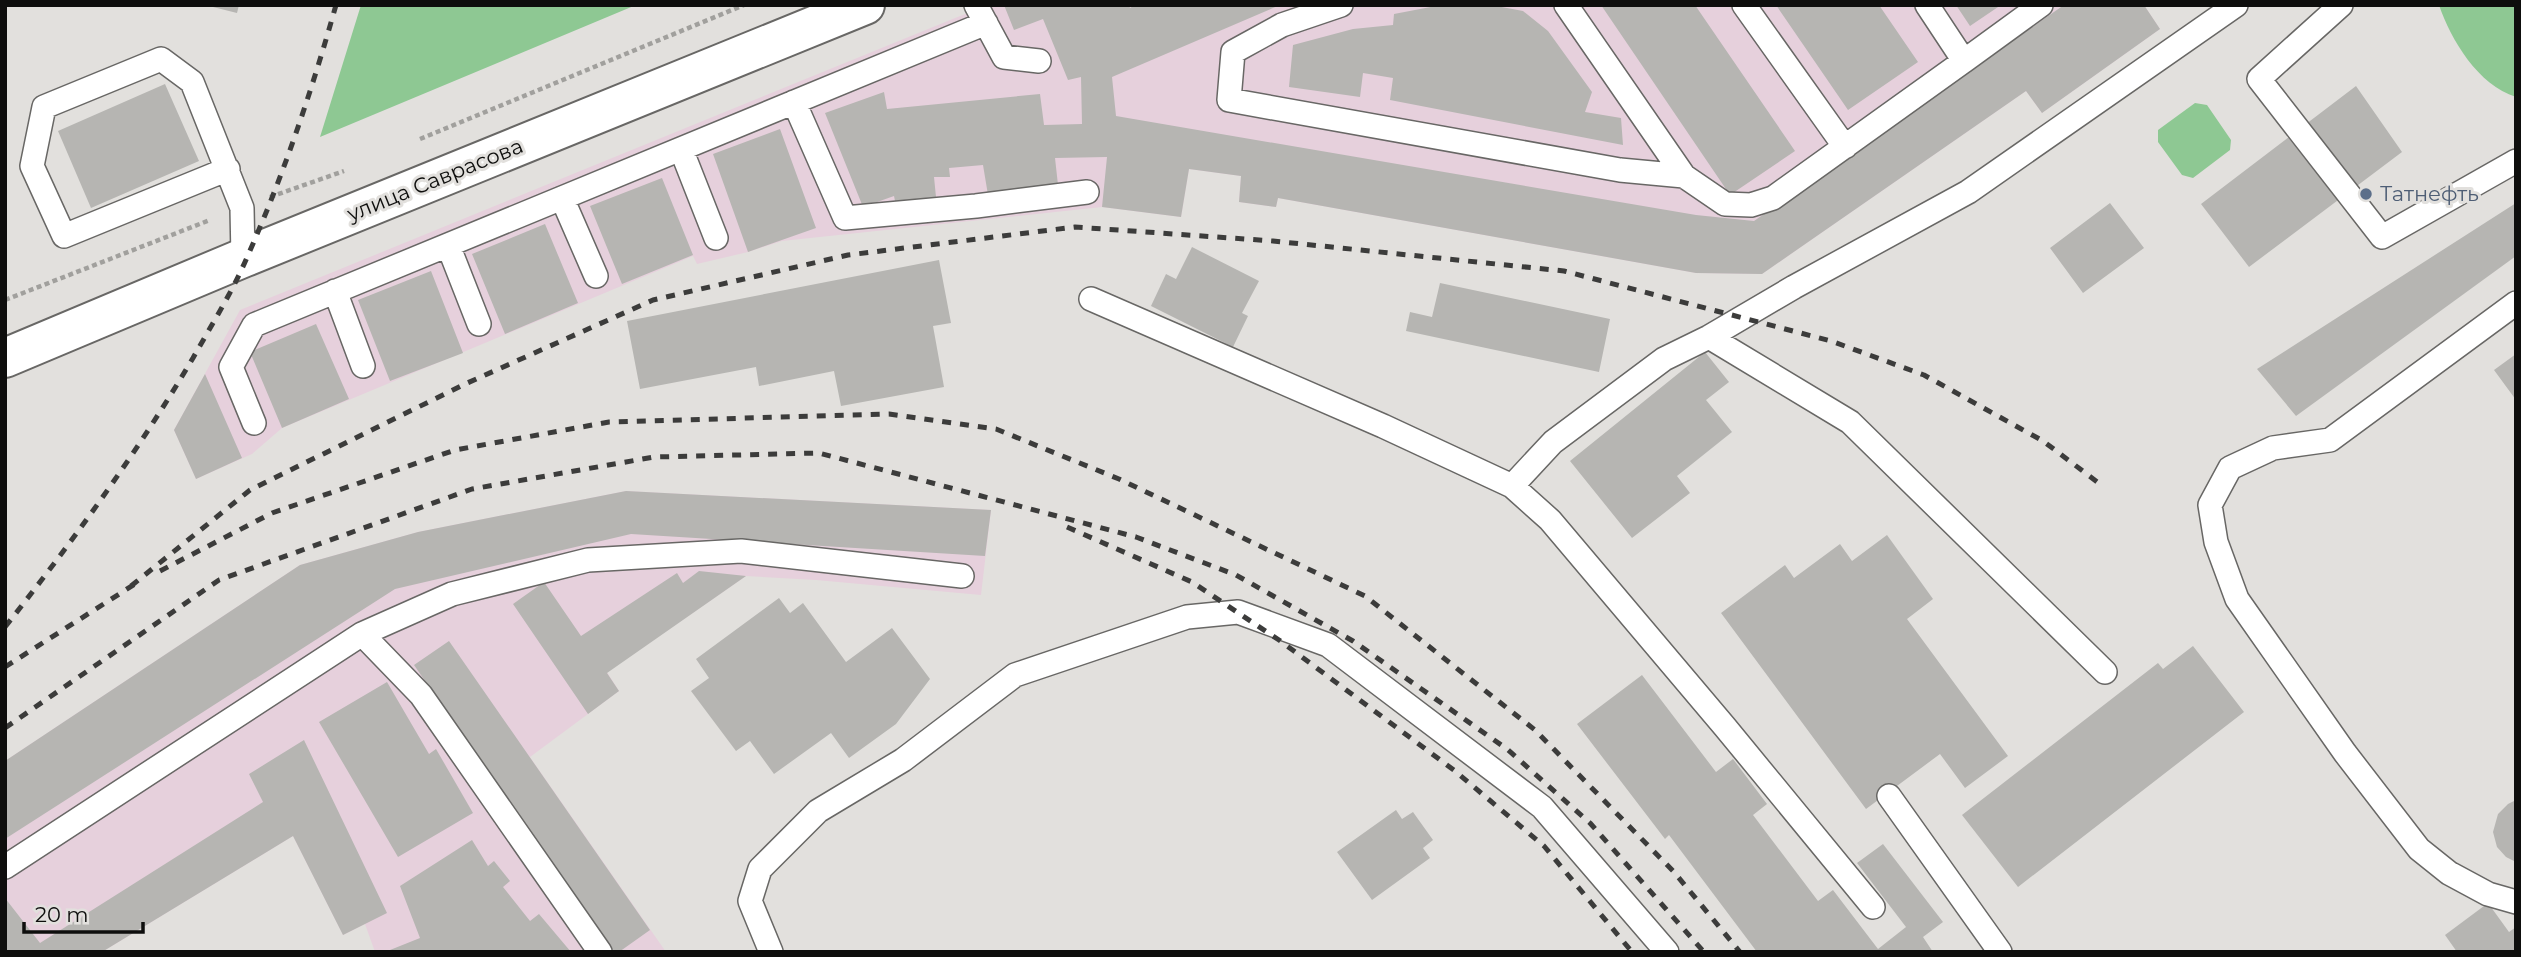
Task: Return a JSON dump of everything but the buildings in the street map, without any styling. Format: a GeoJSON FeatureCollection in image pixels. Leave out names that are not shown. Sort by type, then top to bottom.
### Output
{"type":"FeatureCollection","features":[{"type":"Feature","properties":{"kind":"street","name":"улица Саврасова"},"geometry":{"type":"LineString","coordinates":[[5,359],[243,258],[865,5]]}},
{"type":"Feature","properties":{"kind":"lane"},"geometry":{"type":"LineString","coordinates":[[1341,5],[1282,25],[1233,52],[1229,100],[1620,170],[1684,176]]}},
{"type":"Feature","properties":{"kind":"lane"},"geometry":{"type":"LineString","coordinates":[[1566,5],[1684,176],[1725,204],[1751,205],[1773,198],[2041,5]]}},
{"type":"Feature","properties":{"kind":"lane"},"geometry":{"type":"LineString","coordinates":[[1744,5],[1845,147]]}},
{"type":"Feature","properties":{"kind":"lane"},"geometry":{"type":"LineString","coordinates":[[1927,5],[1964,61]]}},
{"type":"Feature","properties":{"kind":"lane"},"geometry":{"type":"LineString","coordinates":[[1512,486],[1553,442],[1664,359],[1709,337],[1794,287],[1968,192],[2236,5]]}},
{"type":"Feature","properties":{"kind":"lane"},"geometry":{"type":"LineString","coordinates":[[2341,5],[2259,79],[2382,237],[2516,160]]}},
{"type":"Feature","properties":{"kind":"lane"},"geometry":{"type":"LineString","coordinates":[[254,423],[231,367],[254,325],[794,102],[981,14],[1004,57],[1039,61]]}},
{"type":"Feature","properties":{"kind":"lane"},"geometry":{"type":"LineString","coordinates":[[228,169],[64,236],[32,166],[44,107],[161,60],[192,82],[228,169],[242,208],[243,258]]}},
{"type":"Feature","properties":{"kind":"lane"},"geometry":{"type":"LineString","coordinates":[[794,102],[845,218],[1087,192]]}},
{"type":"Feature","properties":{"kind":"lane"},"geometry":{"type":"LineString","coordinates":[[681,149],[716,238]]}},
{"type":"Feature","properties":{"kind":"lane"},"geometry":{"type":"LineString","coordinates":[[562,198],[596,276]]}},
{"type":"Feature","properties":{"kind":"lane"},"geometry":{"type":"LineString","coordinates":[[448,245],[479,324]]}},
{"type":"Feature","properties":{"kind":"lane"},"geometry":{"type":"LineString","coordinates":[[335,291],[363,366]]}},
{"type":"Feature","properties":{"kind":"lane"},"geometry":{"type":"LineString","coordinates":[[1091,299],[1384,426],[1512,486],[1550,520],[1726,727],[1873,907]]}},
{"type":"Feature","properties":{"kind":"lane"},"geometry":{"type":"LineString","coordinates":[[2516,303],[2330,440],[2273,447],[2230,468],[2210,505],[2216,541],[2237,599],[2419,849],[2449,873],[2488,894],[2516,902]]}},
{"type":"Feature","properties":{"kind":"lane"},"geometry":{"type":"LineString","coordinates":[[1709,337],[1850,422],[2105,673]]}},
{"type":"Feature","properties":{"kind":"lane"},"geometry":{"type":"LineString","coordinates":[[5,867],[362,634],[452,594],[588,560],[741,551],[962,576]]}},
{"type":"Feature","properties":{"kind":"lane"},"geometry":{"type":"LineString","coordinates":[[771,952],[750,901],[760,869],[818,811],[903,760],[1015,675],[1187,617],[1238,612],[1328,645],[1542,807],[1667,952]]}},
{"type":"Feature","properties":{"kind":"lane"},"geometry":{"type":"LineString","coordinates":[[362,634],[421,695],[600,952]]}},
{"type":"Feature","properties":{"kind":"lane"},"geometry":{"type":"LineString","coordinates":[[1889,796],[2000,952]]}},
{"type":"Feature","properties":{"kind":"path"},"geometry":{"type":"LineString","coordinates":[[411,144],[744,5]]}},
{"type":"Feature","properties":{"kind":"path"},"geometry":{"type":"LineString","coordinates":[[5,300],[348,169]]}},
{"type":"Feature","properties":{"kind":"shaded area"},"geometry":{"type":"Polygon","coordinates":[[[987,5],[2144,5],[2160,29],[2042,113],[2026,91],[1762,274],[1696,273],[1278,198],[1276,207],[1239,202],[1241,176],[1189,169],[1181,217],[1102,207],[782,241],[697,264],[693,256],[282,428],[252,454],[196,479],[174,430],[240,310],[987,5]]]}},
{"type":"Feature","properties":{"kind":"shaded area"},"geometry":{"type":"Polygon","coordinates":[[[626,491],[991,510],[981,595],[746,576],[607,672],[619,691],[530,757],[666,952],[375,952],[365,924],[343,935],[293,836],[102,952],[5,952],[5,761],[300,565],[418,532],[626,491]]]}},
{"type":"Feature","properties":{"kind":"green space"},"geometry":{"type":"Polygon","coordinates":[[[361,5],[636,5],[320,137],[361,5]]]}},
{"type":"Feature","properties":{"kind":"green space"},"geometry":{"type":"Polygon","coordinates":[[[2439,5],[2516,5],[2516,97],[2502,91],[2478,72],[2459,46],[2439,5]]]}},
{"type":"Feature","properties":{"kind":"green space"},"geometry":{"type":"Polygon","coordinates":[[[2195,103],[2207,105],[2231,140],[2230,150],[2193,178],[2182,175],[2158,142],[2158,130],[2195,103]]]}},
{"type":"Feature","properties":{"kind":"railway"},"geometry":{"type":"LineString","coordinates":[[5,627],[127,462],[172,393],[229,294],[285,163],[336,5]]}},
{"type":"Feature","properties":{"kind":"railway"},"geometry":{"type":"LineString","coordinates":[[131,586],[250,490],[465,384],[653,300],[848,255],[1075,227],[1273,241],[1564,271],[1831,341],[1924,375],[2043,441],[2100,484]]}},
{"type":"Feature","properties":{"kind":"railway"},"geometry":{"type":"LineString","coordinates":[[160,571],[272,513],[455,450],[609,422],[889,414],[996,429],[1119,479],[1365,596],[1535,730],[1674,872],[1740,952]]}},
{"type":"Feature","properties":{"kind":"railway"},"geometry":{"type":"LineString","coordinates":[[5,728],[219,580],[472,489],[654,457],[819,453],[1136,537],[1236,575],[1353,641],[1507,749],[1590,823],[1704,952]]}},
{"type":"Feature","properties":{"kind":"railway"},"geometry":{"type":"LineString","coordinates":[[1067,527],[1192,582],[1279,640],[1455,771],[1544,846],[1632,952]]}},
{"type":"Feature","properties":{"kind":"railway"},"geometry":{"type":"LineString","coordinates":[[5,667],[138,582]]}},
{"type":"Feature","properties":{"kind":"place","name":"Татнефть"},"geometry":{"type":"Point","coordinates":[2366,194]}}]}
